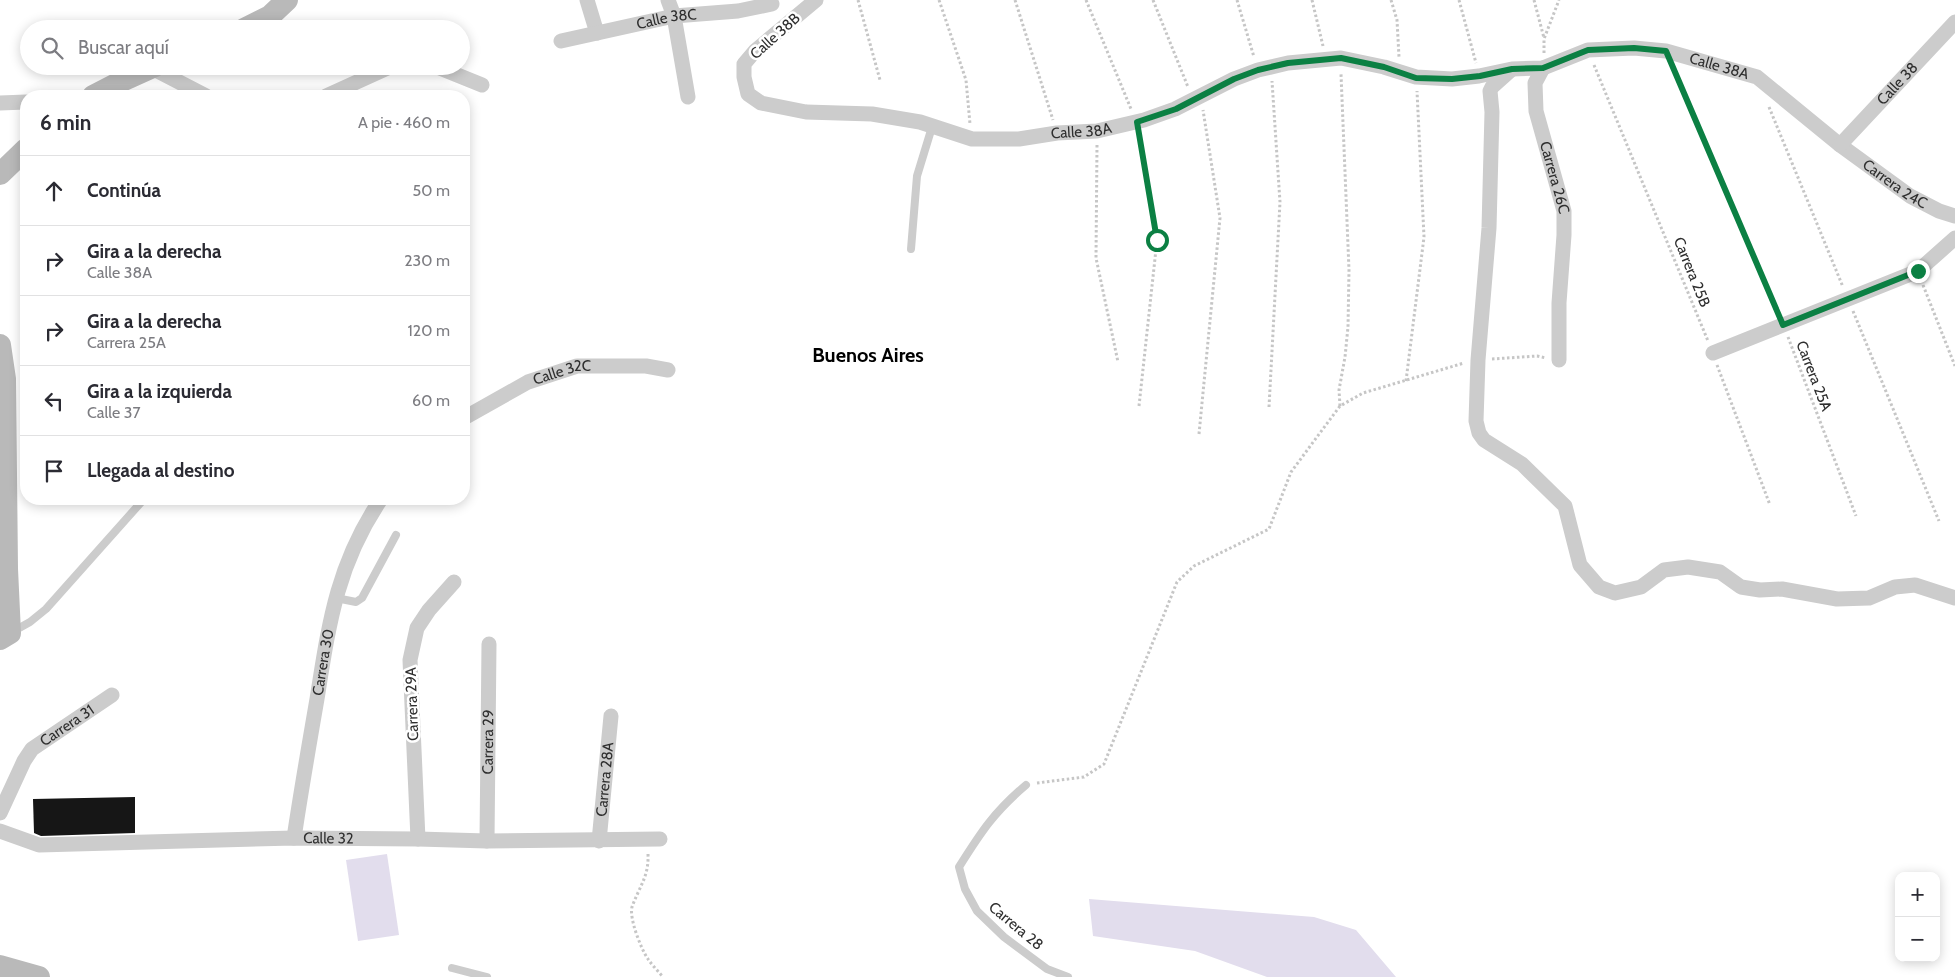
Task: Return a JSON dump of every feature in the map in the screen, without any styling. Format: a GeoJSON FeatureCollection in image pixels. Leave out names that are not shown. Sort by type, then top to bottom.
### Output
{"type":"FeatureCollection","features":[{"type":"Feature","properties":{"kind":"street"},"geometry":{"type":"LineString","coordinates":[[262,20],[270,16],[287,0]]}},
{"type":"Feature","properties":{"kind":"street"},"geometry":{"type":"LineString","coordinates":[[587,0],[596,33]]}},
{"type":"Feature","properties":{"kind":"street"},"geometry":{"type":"LineString","coordinates":[[668,0],[674,16],[688,97]]}},
{"type":"Feature","properties":{"kind":"street","name":"Calle 38B"},"geometry":{"type":"LineString","coordinates":[[744,77],[744,64],[755,51],[816,0]]}},
{"type":"Feature","properties":{"kind":"street"},"geometry":{"type":"LineString","coordinates":[[771,2],[784,26]]}},
{"type":"Feature","properties":{"kind":"street","name":"Calle 38C"},"geometry":{"type":"LineString","coordinates":[[561,41],[674,16],[738,10],[771,2]]}},
{"type":"Feature","properties":{"kind":"street","name":"Calle 38"},"geometry":{"type":"LineString","coordinates":[[1840,145],[1955,22]]}},
{"type":"Feature","properties":{"kind":"street","name":"Calle 38A"},"geometry":{"type":"LineString","coordinates":[[744,77],[748,94],[761,103],[806,112],[872,114],[920,122],[972,139],[1018,139],[1057,133],[1097,131],[1137,122],[1176,109],[1197,97],[1264,68],[1288,63],[1341,58],[1400,72],[1416,78],[1452,79],[1480,76],[1512,69],[1543,68],[1588,50],[1634,48],[1666,51],[1757,77],[1840,145]]}},
{"type":"Feature","properties":{"kind":"street","name":"Carrera 26C"},"geometry":{"type":"LineString","coordinates":[[1543,68],[1535,82],[1536,111],[1564,211],[1559,302],[1559,360]]}},
{"type":"Feature","properties":{"kind":"street"},"geometry":{"type":"LineString","coordinates":[[1512,69],[1490,91],[1492,112],[1489,228],[1478,360],[1476,421],[1479,433],[1484,440],[1522,464],[1565,506],[1580,566],[1600,587],[1615,593],[1642,587],[1664,570],[1688,567],[1720,572],[1741,587],[1760,590],[1782,590],[1837,600],[1869,598],[1895,587],[1915,585],[1955,598]]}},
{"type":"Feature","properties":{"kind":"street"},"geometry":{"type":"LineString","coordinates":[[106,90],[137,75]]}},
{"type":"Feature","properties":{"kind":"street"},"geometry":{"type":"LineString","coordinates":[[168,75],[195,90]]}},
{"type":"Feature","properties":{"kind":"street"},"geometry":{"type":"LineString","coordinates":[[339,90],[372,75]]}},
{"type":"Feature","properties":{"kind":"street"},"geometry":{"type":"LineString","coordinates":[[457,75],[482,85]]}},
{"type":"Feature","properties":{"kind":"street"},"geometry":{"type":"LineString","coordinates":[[0,103],[20,102]]}},
{"type":"Feature","properties":{"kind":"street","name":"Carrera 24C"},"geometry":{"type":"LineString","coordinates":[[1840,145],[1910,196],[1939,211],[1955,216]]}},
{"type":"Feature","properties":{"kind":"street"},"geometry":{"type":"LineString","coordinates":[[0,174],[20,155]]}},
{"type":"Feature","properties":{"kind":"street"},"geometry":{"type":"LineString","coordinates":[[1713,353],[1918,271],[1955,238]]}},
{"type":"Feature","properties":{"kind":"street"},"geometry":{"type":"LineString","coordinates":[[0,347],[5,379],[7,568],[5,636]]}},
{"type":"Feature","properties":{"kind":"street","name":"Calle 32C"},"geometry":{"type":"LineString","coordinates":[[470,415],[528,382],[577,366],[646,366],[668,370]]}},
{"type":"Feature","properties":{"kind":"street","name":"Carrera 30"},"geometry":{"type":"LineString","coordinates":[[294,838],[330,621],[345,567],[359,535],[377,505]]}},
{"type":"Feature","properties":{"kind":"street","name":"Carrera 29A"},"geometry":{"type":"LineString","coordinates":[[418,839],[410,660],[417,628],[454,582]]}},
{"type":"Feature","properties":{"kind":"street","name":"Carrera 29"},"geometry":{"type":"LineString","coordinates":[[487,841],[489,644]]}},
{"type":"Feature","properties":{"kind":"street","name":"Carrera 31"},"geometry":{"type":"LineString","coordinates":[[0,813],[24,760],[32,749],[112,695]]}},
{"type":"Feature","properties":{"kind":"street","name":"Carrera 28A"},"geometry":{"type":"LineString","coordinates":[[599,841],[611,716]]}},
{"type":"Feature","properties":{"kind":"street","name":"Calle 32"},"geometry":{"type":"LineString","coordinates":[[0,831],[39,845],[294,838],[487,841],[653,839]]}},
{"type":"Feature","properties":{"kind":"street"},"geometry":{"type":"LineString","coordinates":[[0,966],[39,977]]}},
{"type":"Feature","properties":{"kind":"lane"},"geometry":{"type":"LineString","coordinates":[[911,248],[917,176],[932,127]]}},
{"type":"Feature","properties":{"kind":"lane"},"geometry":{"type":"LineString","coordinates":[[5,636],[30,622],[46,609],[139,505]]}},
{"type":"Feature","properties":{"kind":"lane"},"geometry":{"type":"LineString","coordinates":[[336,598],[356,602],[362,598],[396,535]]}},
{"type":"Feature","properties":{"kind":"lane","name":"Carrera 28"},"geometry":{"type":"LineString","coordinates":[[1026,785],[1004,803],[984,827],[959,867],[965,889],[977,911],[1004,937],[1047,969],[1068,977]]}},
{"type":"Feature","properties":{"kind":"lane"},"geometry":{"type":"LineString","coordinates":[[452,968],[487,977]]}},
{"type":"Feature","properties":{"kind":"path"},"geometry":{"type":"LineString","coordinates":[[858,0],[880,80]]}},
{"type":"Feature","properties":{"kind":"path"},"geometry":{"type":"LineString","coordinates":[[938,0],[966,80],[972,139]]}},
{"type":"Feature","properties":{"kind":"path"},"geometry":{"type":"LineString","coordinates":[[1015,0],[1057,133]]}},
{"type":"Feature","properties":{"kind":"path"},"geometry":{"type":"LineString","coordinates":[[1086,0],[1137,122],[1157,240],[1139,406]]}},
{"type":"Feature","properties":{"kind":"path"},"geometry":{"type":"LineString","coordinates":[[1152,0],[1197,97],[1220,218],[1198,434]]}},
{"type":"Feature","properties":{"kind":"path"},"geometry":{"type":"LineString","coordinates":[[1237,0],[1264,68],[1280,202],[1269,407]]}},
{"type":"Feature","properties":{"kind":"path"},"geometry":{"type":"LineString","coordinates":[[1312,0],[1326,59]]}},
{"type":"Feature","properties":{"kind":"path"},"geometry":{"type":"LineString","coordinates":[[1390,0],[1397,20],[1400,72]]}},
{"type":"Feature","properties":{"kind":"path"},"geometry":{"type":"LineString","coordinates":[[1459,0],[1480,76]]}},
{"type":"Feature","properties":{"kind":"path"},"geometry":{"type":"LineString","coordinates":[[1534,0],[1544,39],[1543,68]]}},
{"type":"Feature","properties":{"kind":"path"},"geometry":{"type":"LineString","coordinates":[[1544,39],[1559,0]]}},
{"type":"Feature","properties":{"kind":"path","name":"Carrera 25B"},"geometry":{"type":"LineString","coordinates":[[1588,50],[1713,353],[1770,505]]}},
{"type":"Feature","properties":{"kind":"path","name":"Carrera 25A"},"geometry":{"type":"LineString","coordinates":[[1666,51],[1783,325],[1856,516]]}},
{"type":"Feature","properties":{"kind":"path"},"geometry":{"type":"LineString","coordinates":[[1340,406],[1339,390],[1346,357],[1348,327],[1349,270],[1341,58]]}},
{"type":"Feature","properties":{"kind":"path"},"geometry":{"type":"LineString","coordinates":[[1406,381],[1424,237],[1416,78]]}},
{"type":"Feature","properties":{"kind":"path"},"geometry":{"type":"LineString","coordinates":[[1097,131],[1096,258],[1118,362]]}},
{"type":"Feature","properties":{"kind":"path"},"geometry":{"type":"LineString","coordinates":[[1918,271],[1955,366]]}},
{"type":"Feature","properties":{"kind":"path"},"geometry":{"type":"LineString","coordinates":[[1026,785],[1084,777],[1104,764],[1178,582],[1194,566],[1269,529],[1291,472],[1340,406],[1363,393],[1478,360],[1537,356],[1559,360]]}},
{"type":"Feature","properties":{"kind":"path"},"geometry":{"type":"LineString","coordinates":[[653,839],[645,880],[631,909],[639,940],[647,958],[663,977]]}},
{"type":"Feature","properties":{"kind":"shaded area"},"geometry":{"type":"Polygon","coordinates":[[[387,854],[399,935],[358,941],[346,860],[387,854]]]}},
{"type":"Feature","properties":{"kind":"shaded area"},"geometry":{"type":"Polygon","coordinates":[[[1089,899],[1314,917],[1356,930],[1396,977],[1267,977],[1195,951],[1093,936],[1089,899]]]}},
{"type":"Feature","properties":{"kind":"building"},"geometry":{"type":"Polygon","coordinates":[[[135,797],[135,833],[41,836],[34,833],[33,799],[135,797]]]}},
{"type":"Feature","properties":{"kind":"district","name":"Buenos Aires"},"geometry":{"type":"Point","coordinates":[868,355]}},
{"type":"Feature","properties":{"kind":"route"},"geometry":{"type":"LineString","coordinates":[[1157,240],[1137,122],[1176,109],[1234,79],[1258,70],[1288,63],[1341,58],[1384,67],[1416,78],[1452,79],[1480,76],[1512,69],[1543,68],[1588,50],[1634,48],[1666,51],[1783,325],[1918,271]]}}]}
